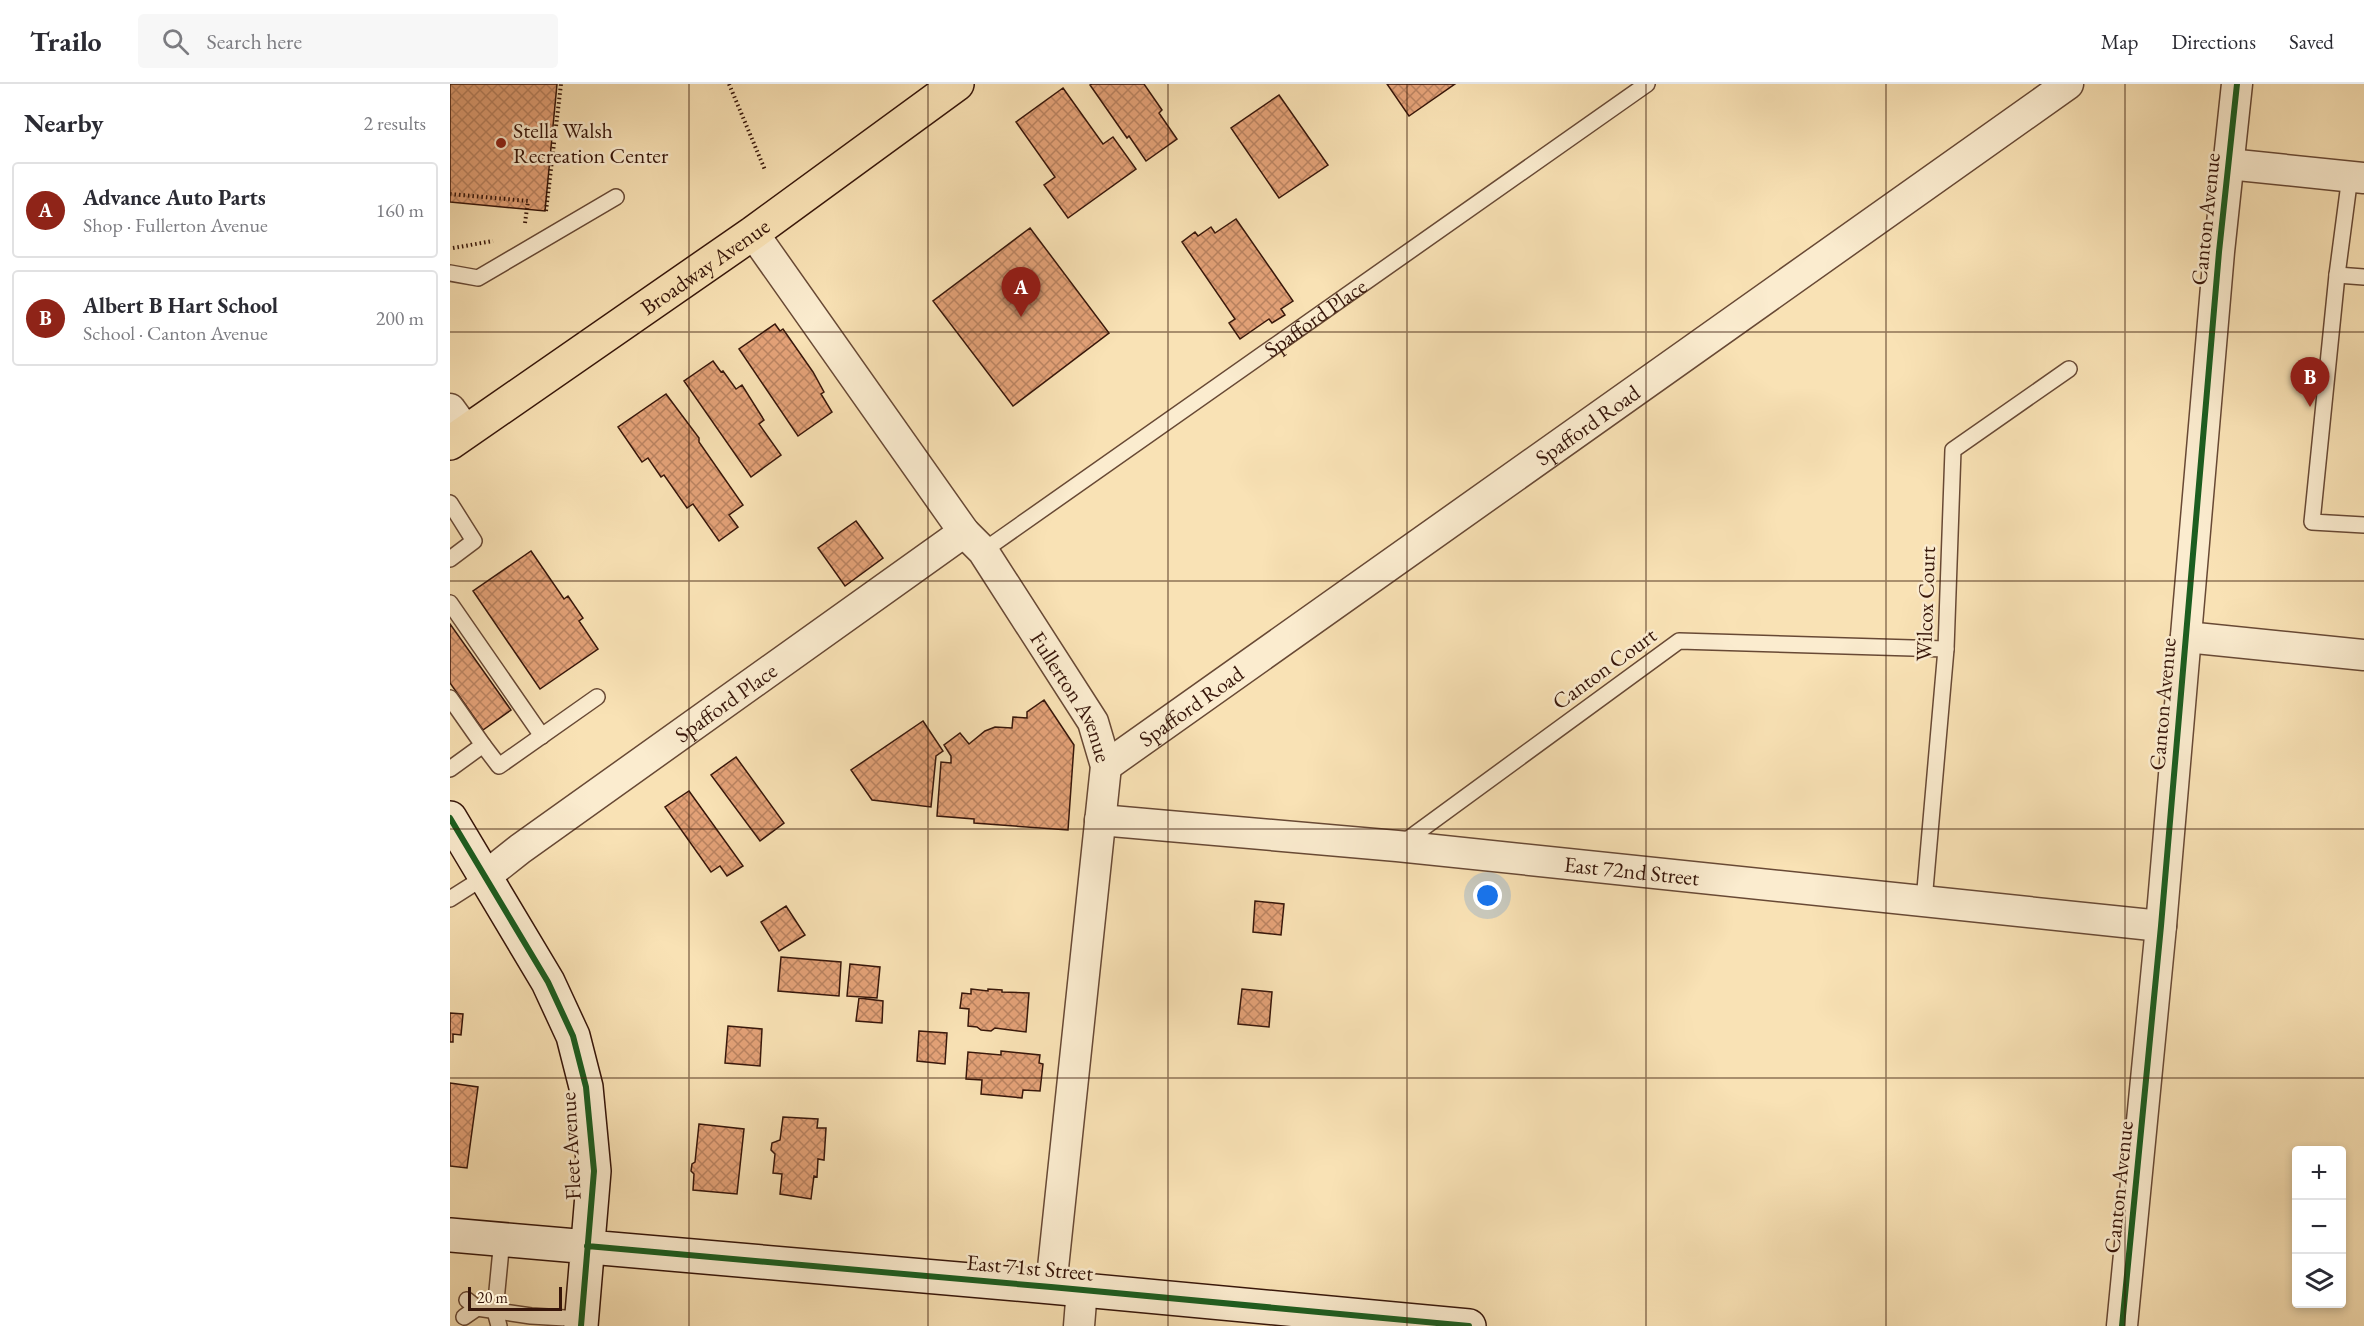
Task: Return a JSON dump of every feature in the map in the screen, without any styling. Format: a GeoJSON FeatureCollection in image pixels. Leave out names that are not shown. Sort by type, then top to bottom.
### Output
{"type":"FeatureCollection","features":[{"type":"Feature","properties":{"kind":"main road","name":"Broadway Avenue"},"geometry":{"type":"LineString","coordinates":[[455,428],[753,233],[957,84]]}},
{"type":"Feature","properties":{"kind":"main road","name":"Fleet Avenue"},"geometry":{"type":"LineString","coordinates":[[450,818],[548,982],[573,1036],[586,1087],[594,1171],[581,1323]]}},
{"type":"Feature","properties":{"kind":"main road","name":"East 71st Street"},"geometry":{"type":"LineString","coordinates":[[450,1234],[1067,1288],[1237,1310],[1469,1326]]}},
{"type":"Feature","properties":{"kind":"street","name":"Spafford Road"},"geometry":{"type":"LineString","coordinates":[[1106,766],[2068,84]]}},
{"type":"Feature","properties":{"kind":"street","name":"Canton Avenue"},"geometry":{"type":"LineString","coordinates":[[2122,1326],[2162,926],[2228,164],[2237,84]]}},
{"type":"Feature","properties":{"kind":"street"},"geometry":{"type":"LineString","coordinates":[[2228,164],[2357,177]]}},
{"type":"Feature","properties":{"kind":"street","name":"Fullerton Avenue"},"geometry":{"type":"LineString","coordinates":[[753,233],[974,542],[1093,722],[1106,766],[1067,1288],[1079,1326]]}},
{"type":"Feature","properties":{"kind":"street","name":"Spafford Place"},"geometry":{"type":"LineString","coordinates":[[486,876],[520,849],[974,542]]}},
{"type":"Feature","properties":{"kind":"street"},"geometry":{"type":"LineString","coordinates":[[2186,637],[2364,655]]}},
{"type":"Feature","properties":{"kind":"street","name":"East 72nd Street"},"geometry":{"type":"LineString","coordinates":[[1101,820],[1397,846],[2162,926]]}},
{"type":"Feature","properties":{"kind":"lane","name":"Spafford Place"},"geometry":{"type":"LineString","coordinates":[[974,542],[1647,84]]}},
{"type":"Feature","properties":{"kind":"lane"},"geometry":{"type":"LineString","coordinates":[[2357,177],[2337,275],[2312,522],[2364,525]]}},
{"type":"Feature","properties":{"kind":"lane"},"geometry":{"type":"LineString","coordinates":[[450,273],[478,278],[616,197]]}},
{"type":"Feature","properties":{"kind":"lane"},"geometry":{"type":"LineString","coordinates":[[2337,275],[2364,278]]}},
{"type":"Feature","properties":{"kind":"lane","name":"Wilcox Court"},"geometry":{"type":"LineString","coordinates":[[1924,901],[1946,649],[1953,450],[2069,369]]}},
{"type":"Feature","properties":{"kind":"lane"},"geometry":{"type":"LineString","coordinates":[[450,503],[474,541],[450,559]]}},
{"type":"Feature","properties":{"kind":"lane"},"geometry":{"type":"LineString","coordinates":[[451,607],[473,647],[542,736]]}},
{"type":"Feature","properties":{"kind":"lane","name":"Canton Court"},"geometry":{"type":"LineString","coordinates":[[1397,846],[1679,641],[1946,649]]}},
{"type":"Feature","properties":{"kind":"lane"},"geometry":{"type":"LineString","coordinates":[[450,698],[463,708],[483,745],[499,766],[597,697]]}},
{"type":"Feature","properties":{"kind":"lane"},"geometry":{"type":"LineString","coordinates":[[450,769],[483,745]]}},
{"type":"Feature","properties":{"kind":"lane"},"geometry":{"type":"LineString","coordinates":[[450,899],[486,876]]}},
{"type":"Feature","properties":{"kind":"lane"},"geometry":{"type":"LineString","coordinates":[[497,1319],[502,1239]]}},
{"type":"Feature","properties":{"kind":"lane"},"geometry":{"type":"LineString","coordinates":[[470,1308],[497,1319],[581,1323]]}},
{"type":"Feature","properties":{"kind":"path"},"geometry":{"type":"LineString","coordinates":[[545,216],[561,84]]}},
{"type":"Feature","properties":{"kind":"path"},"geometry":{"type":"LineString","coordinates":[[729,84],[765,170]]}},
{"type":"Feature","properties":{"kind":"path"},"geometry":{"type":"LineString","coordinates":[[450,194],[528,201],[524,232]]}},
{"type":"Feature","properties":{"kind":"path"},"geometry":{"type":"LineString","coordinates":[[450,248],[501,239]]}},
{"type":"Feature","properties":{"kind":"building","name":"Stella Walsh Recreation Center"},"geometry":{"type":"Polygon","coordinates":[[[450,84],[557,84],[545,211],[450,202],[450,84]]]}},
{"type":"Feature","properties":{"kind":"building"},"geometry":{"type":"Polygon","coordinates":[[[1144,84],[1162,110],[1159,113],[1177,139],[1146,161],[1129,136],[1127,138],[1090,85],[1144,84]]]}},
{"type":"Feature","properties":{"kind":"building"},"geometry":{"type":"Polygon","coordinates":[[[1387,84],[1455,84],[1409,116],[1387,84]]]}},
{"type":"Feature","properties":{"kind":"building"},"geometry":{"type":"Polygon","coordinates":[[[1063,88],[1103,144],[1113,137],[1136,169],[1068,218],[1044,185],[1055,177],[1016,122],[1063,88]]]}},
{"type":"Feature","properties":{"kind":"building"},"geometry":{"type":"Polygon","coordinates":[[[1279,95],[1328,165],[1279,198],[1231,128],[1279,95]]]}},
{"type":"Feature","properties":{"kind":"building"},"geometry":{"type":"Polygon","coordinates":[[[1236,219],[1293,301],[1281,309],[1285,315],[1272,323],[1269,319],[1240,339],[1229,323],[1235,319],[1182,242],[1195,232],[1198,236],[1211,227],[1215,233],[1236,219]]]}},
{"type":"Feature","properties":{"kind":"building"},"geometry":{"type":"Polygon","coordinates":[[[1030,228],[1109,333],[1013,406],[933,301],[1030,228]]]}},
{"type":"Feature","properties":{"kind":"building"},"geometry":{"type":"Polygon","coordinates":[[[775,324],[780,331],[783,329],[813,372],[824,392],[821,394],[832,412],[798,436],[739,349],[775,324]]]}},
{"type":"Feature","properties":{"kind":"building"},"geometry":{"type":"Polygon","coordinates":[[[713,361],[736,389],[742,385],[764,420],[759,424],[781,455],[751,477],[684,381],[713,361]]]}},
{"type":"Feature","properties":{"kind":"building"},"geometry":{"type":"Polygon","coordinates":[[[666,394],[699,438],[699,442],[743,505],[729,515],[738,527],[719,541],[693,504],[687,508],[664,475],[661,477],[648,458],[642,462],[618,427],[666,394]]]}},
{"type":"Feature","properties":{"kind":"building"},"geometry":{"type":"Polygon","coordinates":[[[856,521],[883,558],[845,586],[818,548],[856,521]]]}},
{"type":"Feature","properties":{"kind":"building"},"geometry":{"type":"Polygon","coordinates":[[[531,551],[564,599],[568,596],[583,618],[579,621],[598,649],[540,689],[473,591],[531,551]]]}},
{"type":"Feature","properties":{"kind":"building"},"geometry":{"type":"Polygon","coordinates":[[[450,624],[511,710],[483,730],[450,683],[450,624]]]}},
{"type":"Feature","properties":{"kind":"building"},"geometry":{"type":"Polygon","coordinates":[[[1044,700],[1074,745],[1068,830],[974,823],[974,819],[937,816],[941,762],[951,763],[951,756],[944,745],[960,733],[969,744],[985,731],[995,727],[1012,728],[1013,717],[1027,718],[1027,712],[1044,700]]]}},
{"type":"Feature","properties":{"kind":"building"},"geometry":{"type":"Polygon","coordinates":[[[923,721],[943,751],[936,756],[931,807],[872,800],[851,770],[923,721]]]}},
{"type":"Feature","properties":{"kind":"building"},"geometry":{"type":"Polygon","coordinates":[[[736,757],[784,823],[760,841],[711,775],[736,757]]]}},
{"type":"Feature","properties":{"kind":"building"},"geometry":{"type":"Polygon","coordinates":[[[689,791],[743,866],[727,876],[720,866],[711,872],[665,807],[689,791]]]}},
{"type":"Feature","properties":{"kind":"building"},"geometry":{"type":"Polygon","coordinates":[[[1255,901],[1284,904],[1281,935],[1253,932],[1255,901]]]}},
{"type":"Feature","properties":{"kind":"building"},"geometry":{"type":"Polygon","coordinates":[[[786,906],[805,935],[779,951],[761,922],[786,906]]]}},
{"type":"Feature","properties":{"kind":"building"},"geometry":{"type":"Polygon","coordinates":[[[781,957],[841,962],[839,996],[778,991],[781,957]]]}},
{"type":"Feature","properties":{"kind":"building"},"geometry":{"type":"Polygon","coordinates":[[[850,964],[880,967],[877,998],[847,996],[850,964]]]}},
{"type":"Feature","properties":{"kind":"building"},"geometry":{"type":"Polygon","coordinates":[[[971,989],[1029,993],[1026,1032],[995,1028],[991,1031],[981,1030],[968,1026],[969,1009],[960,1008],[962,993],[971,994],[971,989]]]}},
{"type":"Feature","properties":{"kind":"building"},"geometry":{"type":"Polygon","coordinates":[[[1242,989],[1272,992],[1269,1027],[1238,1024],[1242,989]]]}},
{"type":"Feature","properties":{"kind":"building"},"geometry":{"type":"Polygon","coordinates":[[[859,998],[883,1001],[882,1023],[856,1021],[859,998]]]}},
{"type":"Feature","properties":{"kind":"building"},"geometry":{"type":"Polygon","coordinates":[[[450,1013],[463,1014],[461,1035],[453,1034],[453,1042],[450,1042],[450,1013]]]}},
{"type":"Feature","properties":{"kind":"building"},"geometry":{"type":"Polygon","coordinates":[[[728,1026],[762,1029],[760,1066],[725,1063],[728,1026]]]}},
{"type":"Feature","properties":{"kind":"building"},"geometry":{"type":"Polygon","coordinates":[[[919,1031],[947,1033],[945,1064],[917,1061],[919,1031]]]}},
{"type":"Feature","properties":{"kind":"building"},"geometry":{"type":"Polygon","coordinates":[[[1001,1051],[1040,1055],[1039,1063],[1043,1064],[1040,1091],[1023,1090],[1022,1098],[981,1094],[982,1080],[966,1079],[968,1052],[1001,1055],[1001,1051]]]}},
{"type":"Feature","properties":{"kind":"building"},"geometry":{"type":"Polygon","coordinates":[[[450,1083],[478,1087],[467,1168],[450,1166],[450,1083]]]}},
{"type":"Feature","properties":{"kind":"building"},"geometry":{"type":"Polygon","coordinates":[[[783,1117],[818,1119],[817,1128],[826,1128],[824,1160],[818,1159],[817,1177],[814,1176],[811,1199],[780,1194],[782,1174],[773,1173],[775,1154],[771,1150],[772,1143],[780,1140],[783,1117]]]}},
{"type":"Feature","properties":{"kind":"building"},"geometry":{"type":"Polygon","coordinates":[[[699,1124],[744,1129],[737,1194],[693,1190],[694,1174],[691,1171],[692,1164],[695,1162],[699,1124]]]}},
{"type":"Feature","properties":{"kind":"cycle path"},"geometry":{"type":"LineString","coordinates":[[2122,1326],[2161,926],[2219,252],[2237,84]]}},
{"type":"Feature","properties":{"kind":"cycle path"},"geometry":{"type":"LineString","coordinates":[[450,818],[548,982],[573,1036],[586,1087],[594,1171],[581,1326]]}},
{"type":"Feature","properties":{"kind":"cycle path"},"geometry":{"type":"LineString","coordinates":[[587,1246],[1469,1326]]}},
{"type":"Feature","properties":{"kind":"place","name":"Stella Walsh Recreation Center"},"geometry":{"type":"Point","coordinates":[501,143]}},
{"type":"Feature","properties":{"kind":"place","name":"Advance Auto Parts"},"geometry":{"type":"Point","coordinates":[1021,317]}},
{"type":"Feature","properties":{"kind":"place","name":"Albert B Hart School"},"geometry":{"type":"Point","coordinates":[2310,407]}}]}
